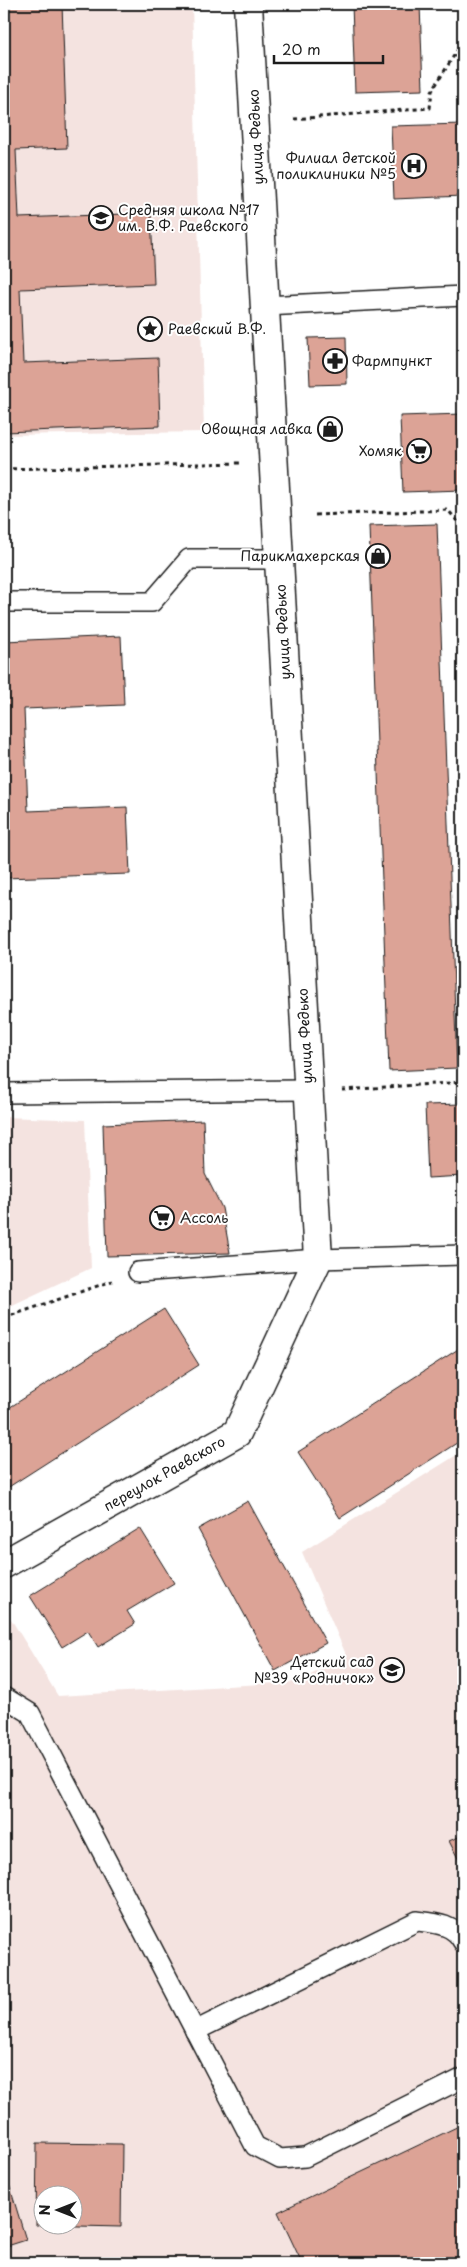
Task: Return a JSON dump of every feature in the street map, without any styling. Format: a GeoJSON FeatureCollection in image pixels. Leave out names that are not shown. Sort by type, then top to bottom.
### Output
{"type":"FeatureCollection","features":[{"type":"Feature","properties":{"kind":"street","name":"улица Федько"},"geometry":{"type":"LineString","coordinates":[[248,4],[318,1259]]}},
{"type":"Feature","properties":{"kind":"street","name":"переулок Раевского"},"geometry":{"type":"LineString","coordinates":[[4,1564],[237,1433],[318,1259]]}},
{"type":"Feature","properties":{"kind":"lane"},"geometry":{"type":"LineString","coordinates":[[265,306],[463,296]]}},
{"type":"Feature","properties":{"kind":"lane"},"geometry":{"type":"LineString","coordinates":[[4,602],[152,602],[189,559],[279,559]]}},
{"type":"Feature","properties":{"kind":"lane"},"geometry":{"type":"LineString","coordinates":[[4,1093],[308,1090]]}},
{"type":"Feature","properties":{"kind":"lane"},"geometry":{"type":"LineString","coordinates":[[138,1272],[318,1259],[463,1255]]}},
{"type":"Feature","properties":{"kind":"lane"},"geometry":{"type":"LineString","coordinates":[[4,1697],[30,1713],[255,2146],[280,2159],[305,2157],[463,2078]]}},
{"type":"Feature","properties":{"kind":"lane"},"geometry":{"type":"LineString","coordinates":[[195,2031],[417,1921],[442,1924],[460,1936],[463,1942]]}},
{"type":"Feature","properties":{"kind":"path"},"geometry":{"type":"LineString","coordinates":[[294,118],[430,108],[432,90],[463,41]]}},
{"type":"Feature","properties":{"kind":"path"},"geometry":{"type":"LineString","coordinates":[[4,469],[273,462]]}},
{"type":"Feature","properties":{"kind":"path"},"geometry":{"type":"LineString","coordinates":[[315,515],[448,510],[463,528]]}},
{"type":"Feature","properties":{"kind":"path"},"geometry":{"type":"LineString","coordinates":[[347,1090],[463,1082]]}},
{"type":"Feature","properties":{"kind":"path"},"geometry":{"type":"LineString","coordinates":[[4,1318],[138,1272]]}},
{"type":"Feature","properties":{"kind":"shaded area","name":"Средняя школа №17 им. В.Ф. Раевского"},"geometry":{"type":"Polygon","coordinates":[[[4,4],[192,4],[204,432],[4,435],[4,4]]]}},
{"type":"Feature","properties":{"kind":"shaded area"},"geometry":{"type":"Polygon","coordinates":[[[4,1117],[85,1120],[91,1268],[4,1309],[4,1117]]]}},
{"type":"Feature","properties":{"kind":"shaded area"},"geometry":{"type":"Polygon","coordinates":[[[463,1451],[463,2263],[4,2263],[4,1623],[11,1619],[58,1696],[296,1682],[347,1657],[302,1552],[463,1451]]]}},
{"type":"Feature","properties":{"kind":"building"},"geometry":{"type":"Polygon","coordinates":[[[4,4],[62,4],[67,148],[16,150],[19,218],[151,213],[154,284],[20,289],[23,363],[158,358],[160,426],[4,432],[4,4]]]}},
{"type":"Feature","properties":{"kind":"building"},"geometry":{"type":"Polygon","coordinates":[[[352,4],[420,4],[423,90],[355,92],[352,4]]]}},
{"type":"Feature","properties":{"kind":"building"},"geometry":{"type":"Polygon","coordinates":[[[463,124],[463,196],[394,199],[391,126],[463,124]]]}},
{"type":"Feature","properties":{"kind":"building"},"geometry":{"type":"Polygon","coordinates":[[[346,337],[347,384],[310,385],[308,338],[346,337]]]}},
{"type":"Feature","properties":{"kind":"building"},"geometry":{"type":"Polygon","coordinates":[[[463,414],[463,490],[403,492],[400,416],[463,414]]]}},
{"type":"Feature","properties":{"kind":"building"},"geometry":{"type":"Polygon","coordinates":[[[437,524],[457,1068],[389,1071],[369,526],[437,524]]]}},
{"type":"Feature","properties":{"kind":"building"},"geometry":{"type":"Polygon","coordinates":[[[121,636],[124,705],[24,709],[28,811],[127,807],[130,874],[4,878],[4,641],[121,636]]]}},
{"type":"Feature","properties":{"kind":"building"},"geometry":{"type":"Polygon","coordinates":[[[463,1104],[463,1176],[428,1178],[425,1105],[463,1104]]]}},
{"type":"Feature","properties":{"kind":"building"},"geometry":{"type":"Polygon","coordinates":[[[203,1120],[205,1174],[222,1208],[230,1253],[107,1256],[103,1124],[203,1120]]]}},
{"type":"Feature","properties":{"kind":"building"},"geometry":{"type":"Polygon","coordinates":[[[164,1309],[199,1365],[4,1490],[4,1411],[164,1309]]]}},
{"type":"Feature","properties":{"kind":"building"},"geometry":{"type":"Polygon","coordinates":[[[463,1346],[463,1439],[340,1518],[298,1452],[463,1346]]]}},
{"type":"Feature","properties":{"kind":"building"},"geometry":{"type":"Polygon","coordinates":[[[248,1501],[326,1643],[275,1671],[198,1529],[248,1501]]]}},
{"type":"Feature","properties":{"kind":"building"},"geometry":{"type":"Polygon","coordinates":[[[140,1528],[174,1583],[127,1611],[135,1624],[98,1647],[88,1631],[62,1647],[30,1596],[140,1528]]]}},
{"type":"Feature","properties":{"kind":"building"},"geometry":{"type":"Polygon","coordinates":[[[463,1835],[463,1868],[449,1841],[463,1835]]]}},
{"type":"Feature","properties":{"kind":"building"},"geometry":{"type":"Polygon","coordinates":[[[463,2124],[463,2263],[302,2263],[278,2212],[463,2124]]]}},
{"type":"Feature","properties":{"kind":"building"},"geometry":{"type":"Polygon","coordinates":[[[37,2143],[122,2144],[121,2227],[82,2226],[82,2184],[36,2184],[37,2143]]]}},
{"type":"Feature","properties":{"kind":"building"},"geometry":{"type":"Polygon","coordinates":[[[4,2168],[26,2240],[4,2247],[4,2168]]]}},
{"type":"Feature","properties":{"kind":"place","name":"Филиал детской поликлиники №5"},"geometry":{"type":"Point","coordinates":[414,166]}},
{"type":"Feature","properties":{"kind":"place","name":"Средняя школа №17 им. В.Ф. Раевского"},"geometry":{"type":"Point","coordinates":[101,218]}},
{"type":"Feature","properties":{"kind":"place","name":"Раевский В.Ф."},"geometry":{"type":"Point","coordinates":[150,329]}},
{"type":"Feature","properties":{"kind":"place","name":"Фармпункт"},"geometry":{"type":"Point","coordinates":[335,361]}},
{"type":"Feature","properties":{"kind":"place","name":"Овощная лавка"},"geometry":{"type":"Point","coordinates":[330,429]}},
{"type":"Feature","properties":{"kind":"place","name":"Хомяк"},"geometry":{"type":"Point","coordinates":[419,451]}},
{"type":"Feature","properties":{"kind":"place","name":"Парикмахерская"},"geometry":{"type":"Point","coordinates":[378,556]}},
{"type":"Feature","properties":{"kind":"place","name":"Ассоль"},"geometry":{"type":"Point","coordinates":[162,1218]}},
{"type":"Feature","properties":{"kind":"place","name":"Детский сад №39 «Родничок»"},"geometry":{"type":"Point","coordinates":[392,1670]}}]}
